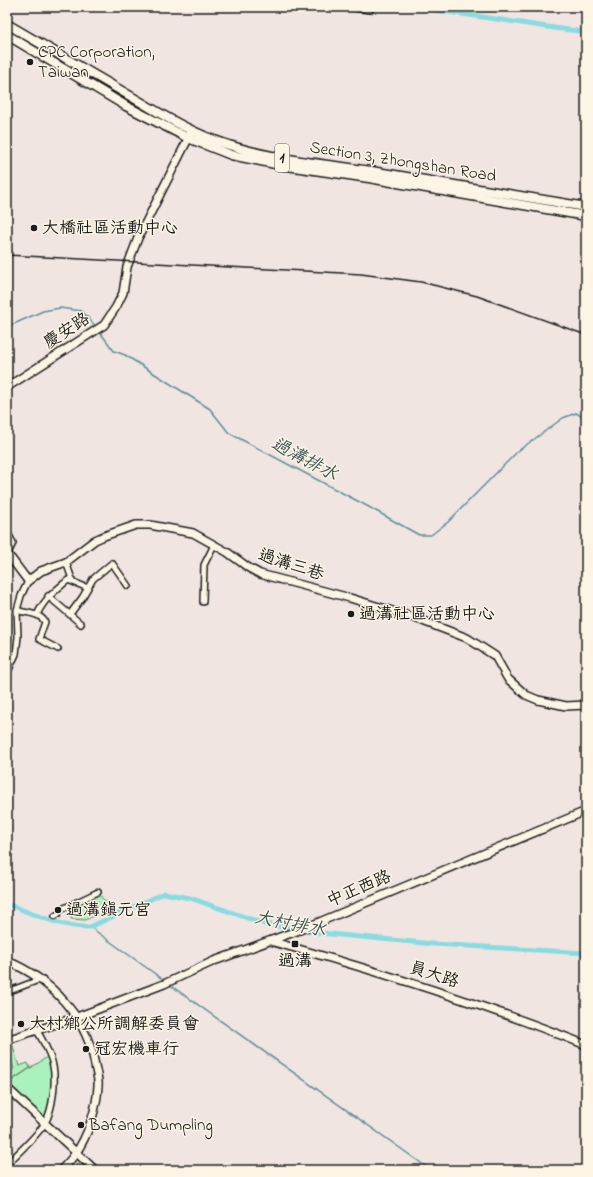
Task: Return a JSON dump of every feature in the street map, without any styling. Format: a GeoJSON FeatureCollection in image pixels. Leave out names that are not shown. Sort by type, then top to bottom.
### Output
{"type":"FeatureCollection","features":[{"type":"Feature","properties":{"kind":"main road","name":"Section 3, Zhongshan Road"},"geometry":{"type":"LineString","coordinates":[[7,24],[136,100],[190,135],[257,153],[282,158],[586,207]]}},
{"type":"Feature","properties":{"kind":"main road","name":"Section 3, Zhongshan Road"},"geometry":{"type":"LineString","coordinates":[[7,35],[126,106],[231,155],[280,165],[369,178],[586,216]]}},
{"type":"Feature","properties":{"kind":"street"},"geometry":{"type":"LineString","coordinates":[[347,7],[370,10]]}},
{"type":"Feature","properties":{"kind":"street","name":"慶安路"},"geometry":{"type":"LineString","coordinates":[[7,387],[104,325],[124,293],[127,268],[138,238],[190,135]]}},
{"type":"Feature","properties":{"kind":"street","name":"過溝三巷"},"geometry":{"type":"LineString","coordinates":[[7,674],[16,654],[18,637],[17,610],[21,596],[28,582],[41,571],[66,562],[95,540],[136,525],[150,525],[194,533],[214,544],[260,574],[350,598],[415,618],[468,638],[495,656],[508,679],[526,695],[538,700],[566,706],[586,705]]}},
{"type":"Feature","properties":{"kind":"street"},"geometry":{"type":"LineString","coordinates":[[7,534],[12,543],[8,553],[28,582]]}},
{"type":"Feature","properties":{"kind":"street"},"geometry":{"type":"LineString","coordinates":[[203,602],[204,565],[214,544]]}},
{"type":"Feature","properties":{"kind":"street"},"geometry":{"type":"LineString","coordinates":[[66,562],[73,582]]}},
{"type":"Feature","properties":{"kind":"street"},"geometry":{"type":"LineString","coordinates":[[70,614],[82,598],[93,579],[112,563],[128,586]]}},
{"type":"Feature","properties":{"kind":"street"},"geometry":{"type":"LineString","coordinates":[[36,614],[48,596],[68,580],[88,588]]}},
{"type":"Feature","properties":{"kind":"street"},"geometry":{"type":"LineString","coordinates":[[48,596],[81,624]]}},
{"type":"Feature","properties":{"kind":"street"},"geometry":{"type":"LineString","coordinates":[[17,610],[36,614],[42,618],[45,622],[39,639],[58,649]]}},
{"type":"Feature","properties":{"kind":"street","name":"中正西路"},"geometry":{"type":"LineString","coordinates":[[7,1040],[36,1029],[77,1017],[164,984],[214,961],[270,941],[586,811]]}},
{"type":"Feature","properties":{"kind":"street"},"geometry":{"type":"LineString","coordinates":[[62,909],[98,892]]}},
{"type":"Feature","properties":{"kind":"street","name":"員大路"},"geometry":{"type":"LineString","coordinates":[[270,941],[336,959],[431,989],[586,1045]]}},
{"type":"Feature","properties":{"kind":"street"},"geometry":{"type":"LineString","coordinates":[[7,961],[23,968],[54,990],[77,1017],[90,1041],[99,1084],[96,1105],[82,1143],[76,1154],[61,1170]]}},
{"type":"Feature","properties":{"kind":"street"},"geometry":{"type":"LineString","coordinates":[[7,992],[39,979]]}},
{"type":"Feature","properties":{"kind":"street"},"geometry":{"type":"LineString","coordinates":[[7,1164],[45,1123],[53,1094],[53,1066],[50,1055],[36,1029]]}},
{"type":"Feature","properties":{"kind":"street"},"geometry":{"type":"LineString","coordinates":[[7,1088],[94,1170]]}},
{"type":"Feature","properties":{"kind":"green space"},"geometry":{"type":"Polygon","coordinates":[[[97,887],[104,900],[116,906],[85,920],[71,919],[71,914],[97,887]]]}},
{"type":"Feature","properties":{"kind":"green space"},"geometry":{"type":"Polygon","coordinates":[[[11,1040],[19,1066],[28,1063],[30,1068],[7,1083],[7,1074],[14,1069],[7,1045],[7,1042],[11,1040]]]}},
{"type":"Feature","properties":{"kind":"green space"},"geometry":{"type":"Polygon","coordinates":[[[50,1055],[53,1094],[45,1123],[7,1088],[7,1084],[50,1055]]]}},
{"type":"Feature","properties":{"kind":"waterway"},"geometry":{"type":"LineString","coordinates":[[416,7],[586,32]]}},
{"type":"Feature","properties":{"kind":"waterway","name":"過溝排水"},"geometry":{"type":"LineString","coordinates":[[7,327],[43,311],[60,308],[82,311],[97,328]]}},
{"type":"Feature","properties":{"kind":"waterway","name":"過溝排水"},"geometry":{"type":"LineString","coordinates":[[99,331],[114,351],[125,355],[210,409],[229,433],[419,535],[431,535],[448,522],[518,451],[563,418],[576,413],[586,419]]}},
{"type":"Feature","properties":{"kind":"waterway","name":"大村排水"},"geometry":{"type":"LineString","coordinates":[[7,904],[58,923],[80,927],[90,927],[164,893],[190,898],[265,924],[320,933],[433,944],[586,953]]}},
{"type":"Feature","properties":{"kind":"waterway"},"geometry":{"type":"LineString","coordinates":[[90,927],[165,981]]}},
{"type":"Feature","properties":{"kind":"waterway"},"geometry":{"type":"LineString","coordinates":[[170,985],[431,1170]]}},
{"type":"Feature","properties":{"kind":"railway"},"geometry":{"type":"LineString","coordinates":[[7,255],[361,274],[421,282],[477,296],[586,335]]}},
{"type":"Feature","properties":{"kind":"place","name":"CPC Corporation, Taiwan"},"geometry":{"type":"Point","coordinates":[30,62]}},
{"type":"Feature","properties":{"kind":"place","name":"大橋社區活動中心"},"geometry":{"type":"Point","coordinates":[34,228]}},
{"type":"Feature","properties":{"kind":"place","name":"過溝社區活動中心"},"geometry":{"type":"Point","coordinates":[351,614]}},
{"type":"Feature","properties":{"kind":"place","name":"過溝鎮元宮"},"geometry":{"type":"Point","coordinates":[58,910]}},
{"type":"Feature","properties":{"kind":"place","name":"過溝"},"geometry":{"type":"Point","coordinates":[295,944]}},
{"type":"Feature","properties":{"kind":"place","name":"大村鄉公所調解委員會"},"geometry":{"type":"Point","coordinates":[21,1024]}},
{"type":"Feature","properties":{"kind":"place","name":"冠宏機車行"},"geometry":{"type":"Point","coordinates":[86,1049]}},
{"type":"Feature","properties":{"kind":"place","name":"Bafang Dumpling"},"geometry":{"type":"Point","coordinates":[81,1125]}}]}
